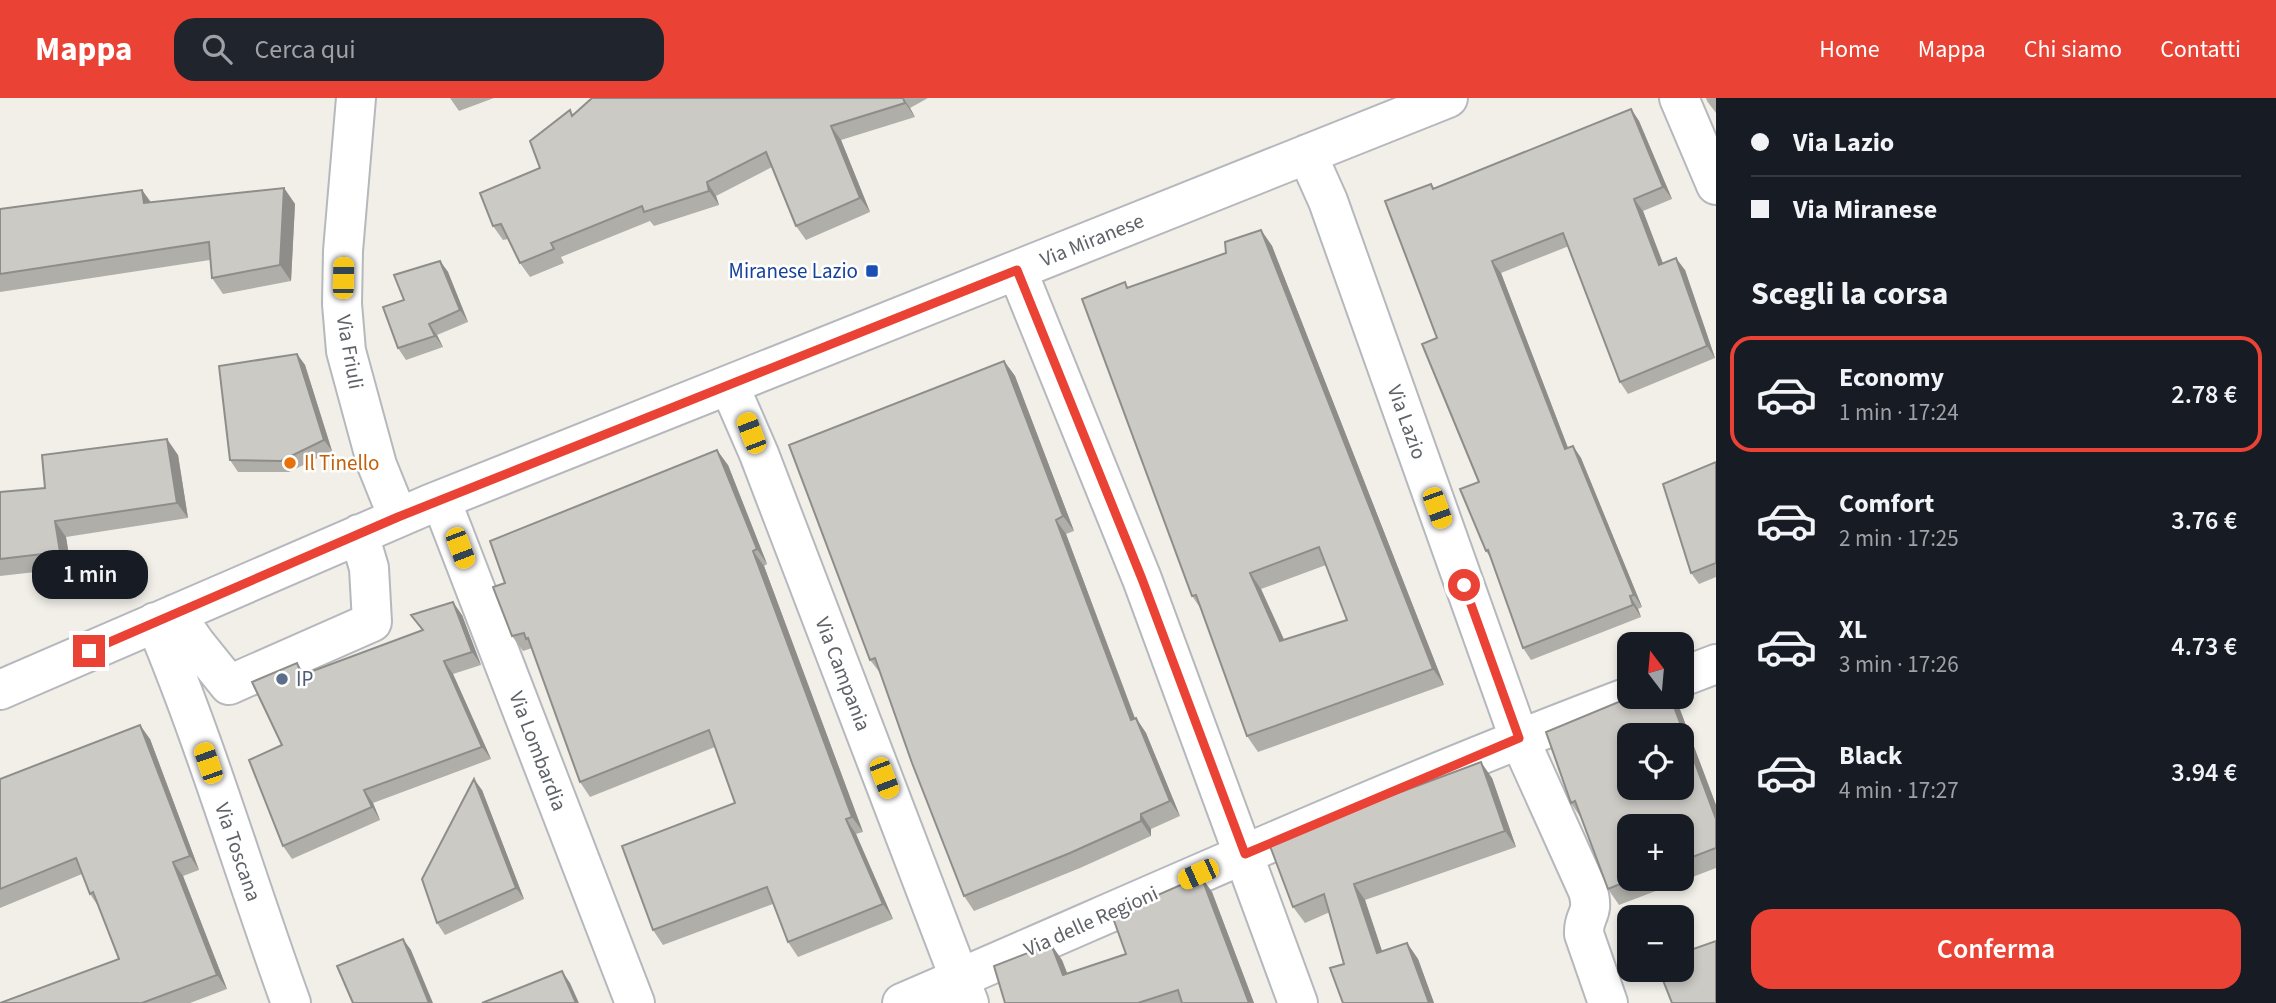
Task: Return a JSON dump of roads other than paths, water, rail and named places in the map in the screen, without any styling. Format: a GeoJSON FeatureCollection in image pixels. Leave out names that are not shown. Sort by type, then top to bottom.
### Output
{"type":"FeatureCollection","features":[{"type":"Feature","properties":{"kind":"street","name":"Via Friuli"},"geometry":{"type":"LineString","coordinates":[[356,98],[343,251],[342,304],[346,351],[377,465],[398,517]]}},
{"type":"Feature","properties":{"kind":"street","name":"Via Miranese"},"geometry":{"type":"LineString","coordinates":[[0,690],[398,517],[1448,98]]}},
{"type":"Feature","properties":{"kind":"street"},"geometry":{"type":"LineString","coordinates":[[1679,98],[1716,185]]}},
{"type":"Feature","properties":{"kind":"street","name":"Via Lazio"},"geometry":{"type":"LineString","coordinates":[[1307,154],[1328,201],[1519,738],[1588,891],[1591,910],[1585,923],[1584,934],[1608,1003]]}},
{"type":"Feature","properties":{"kind":"street"},"geometry":{"type":"LineString","coordinates":[[1017,270],[1142,579],[1298,1003]]}},
{"type":"Feature","properties":{"kind":"street","name":"Via Campania"},"geometry":{"type":"LineString","coordinates":[[729,385],[755,443],[965,990]]}},
{"type":"Feature","properties":{"kind":"street","name":"Via Lombardia"},"geometry":{"type":"LineString","coordinates":[[441,500],[635,1003]]}},
{"type":"Feature","properties":{"kind":"street"},"geometry":{"type":"LineString","coordinates":[[165,618],[195,644],[229,685],[372,622],[369,568],[359,534]]}},
{"type":"Feature","properties":{"kind":"street","name":"Via Toscana"},"geometry":{"type":"LineString","coordinates":[[165,618],[182,685],[251,893],[291,1003]]}},
{"type":"Feature","properties":{"kind":"street"},"geometry":{"type":"LineString","coordinates":[[1694,672],[1716,664]]}},
{"type":"Feature","properties":{"kind":"street","name":"Via delle Regioni"},"geometry":{"type":"LineString","coordinates":[[902,1003],[965,990],[1245,854],[1519,738],[1617,701]]}},
{"type":"Feature","properties":{"kind":"place","name":"Miranese Lazio"},"geometry":{"type":"Point","coordinates":[872,271]}},
{"type":"Feature","properties":{"kind":"place","name":"Il Tinello"},"geometry":{"type":"Point","coordinates":[290,463]}},
{"type":"Feature","properties":{"kind":"place","name":"IP"},"geometry":{"type":"Point","coordinates":[282,679]}}]}
